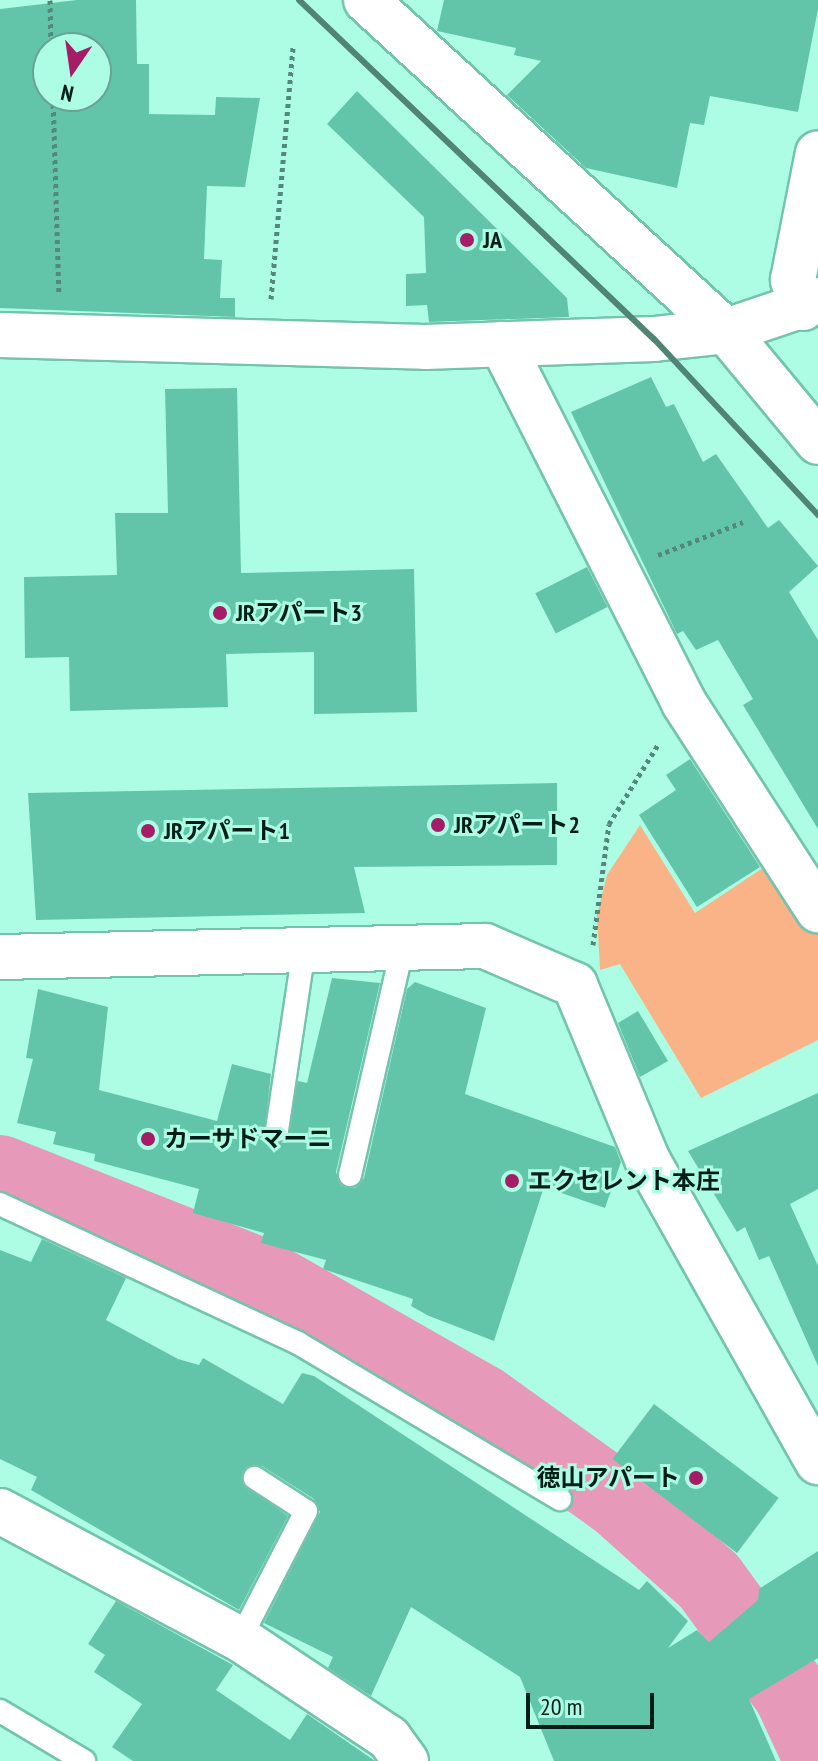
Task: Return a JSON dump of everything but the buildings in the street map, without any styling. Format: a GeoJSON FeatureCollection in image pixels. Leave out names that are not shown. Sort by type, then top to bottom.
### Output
{"type":"FeatureCollection","features":[{"type":"Feature","properties":{"kind":"street"},"geometry":{"type":"LineString","coordinates":[[366,0],[726,331],[818,442]]}},
{"type":"Feature","properties":{"kind":"street"},"geometry":{"type":"LineString","coordinates":[[0,335],[502,344],[726,331],[810,304],[793,280],[818,153]]}},
{"type":"Feature","properties":{"kind":"street"},"geometry":{"type":"LineString","coordinates":[[502,344],[684,703],[818,910]]}},
{"type":"Feature","properties":{"kind":"street"},"geometry":{"type":"LineString","coordinates":[[0,957],[303,955],[403,945],[485,946],[575,985],[589,1010],[647,1159],[818,1462]]}},
{"type":"Feature","properties":{"kind":"street"},"geometry":{"type":"LineString","coordinates":[[0,1511],[240,1639],[389,1738],[406,1761]]}},
{"type":"Feature","properties":{"kind":"lane"},"geometry":{"type":"LineString","coordinates":[[350,1175],[403,945]]}},
{"type":"Feature","properties":{"kind":"lane"},"geometry":{"type":"LineString","coordinates":[[277,1130],[303,955]]}},
{"type":"Feature","properties":{"kind":"lane"},"geometry":{"type":"LineString","coordinates":[[0,1204],[298,1343],[560,1499]]}},
{"type":"Feature","properties":{"kind":"lane"},"geometry":{"type":"LineString","coordinates":[[240,1639],[306,1511],[255,1478]]}},
{"type":"Feature","properties":{"kind":"lane"},"geometry":{"type":"LineString","coordinates":[[0,1711],[84,1761]]}},
{"type":"Feature","properties":{"kind":"path"},"geometry":{"type":"LineString","coordinates":[[50,0],[51,32]]}},
{"type":"Feature","properties":{"kind":"path"},"geometry":{"type":"LineString","coordinates":[[266,340],[293,47]]}},
{"type":"Feature","properties":{"kind":"path"},"geometry":{"type":"LineString","coordinates":[[54,112],[61,336]]}},
{"type":"Feature","properties":{"kind":"path"},"geometry":{"type":"LineString","coordinates":[[615,571],[743,522]]}},
{"type":"Feature","properties":{"kind":"path"},"geometry":{"type":"LineString","coordinates":[[589,1010],[609,824],[684,703]]}},
{"type":"Feature","properties":{"kind":"shaded area"},"geometry":{"type":"Polygon","coordinates":[[[640,825],[695,913],[775,860],[818,931],[818,1040],[701,1098],[620,964],[600,970],[597,915],[607,875],[640,825]]]}},
{"type":"Feature","properties":{"kind":"waterway"},"geometry":{"type":"LineString","coordinates":[[0,1173],[258,1275],[481,1402],[618,1500],[709,1581],[791,1693],[818,1751]]}},
{"type":"Feature","properties":{"kind":"railway"},"geometry":{"type":"LineString","coordinates":[[299,0],[654,339],[818,515]]}},
{"type":"Feature","properties":{"kind":"place","name":"JA"},"geometry":{"type":"Point","coordinates":[467,240]}},
{"type":"Feature","properties":{"kind":"place","name":"JRアパート3"},"geometry":{"type":"Point","coordinates":[220,613]}},
{"type":"Feature","properties":{"kind":"place","name":"JRアパート2"},"geometry":{"type":"Point","coordinates":[438,825]}},
{"type":"Feature","properties":{"kind":"place","name":"JRアパート1"},"geometry":{"type":"Point","coordinates":[148,831]}},
{"type":"Feature","properties":{"kind":"place","name":"カーサドマーニ"},"geometry":{"type":"Point","coordinates":[148,1139]}},
{"type":"Feature","properties":{"kind":"place","name":"エクセレント本庄"},"geometry":{"type":"Point","coordinates":[512,1181]}},
{"type":"Feature","properties":{"kind":"place","name":"徳山アパート"},"geometry":{"type":"Point","coordinates":[696,1478]}}]}
